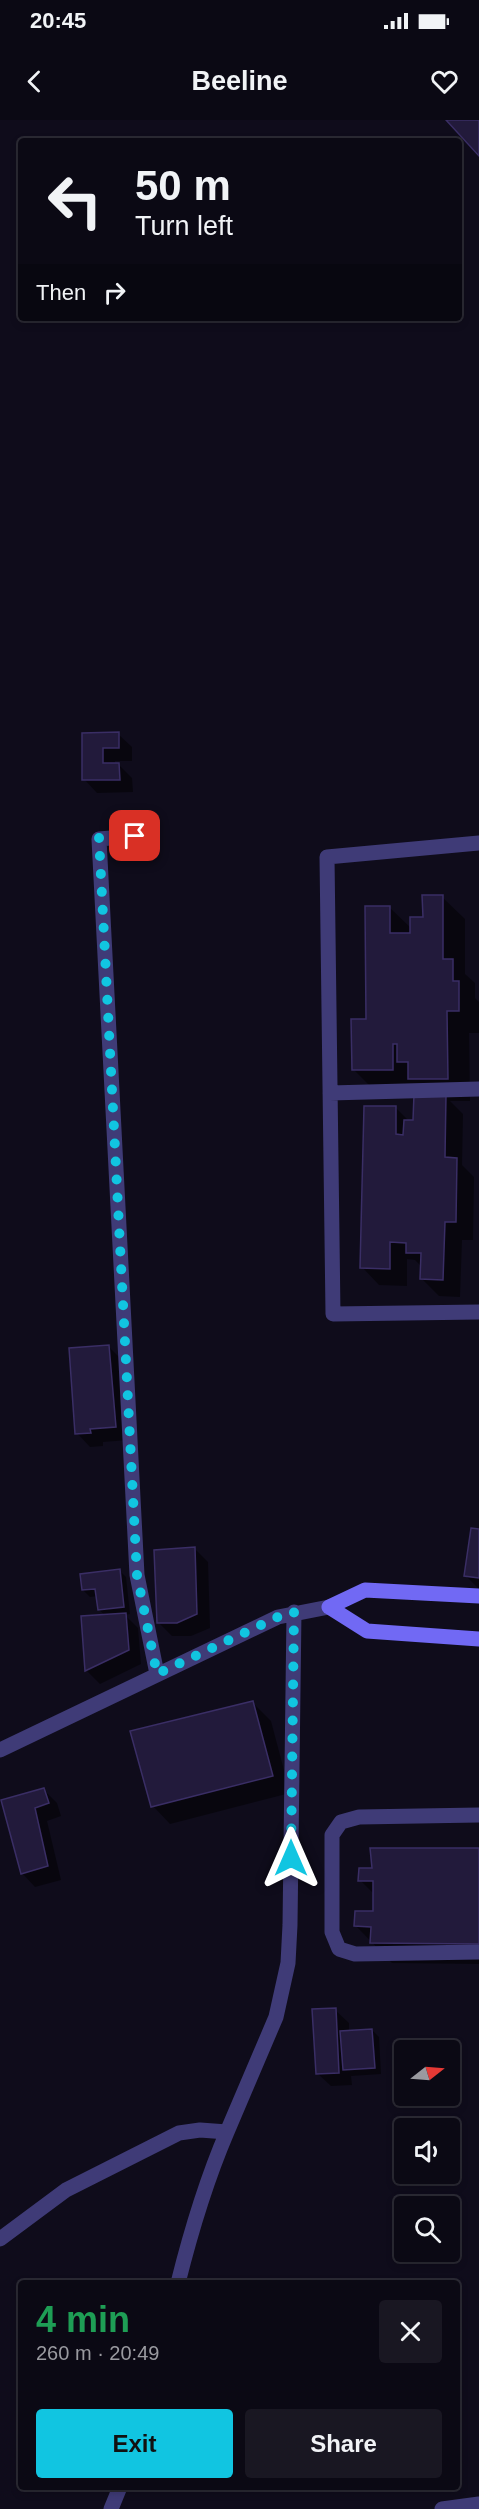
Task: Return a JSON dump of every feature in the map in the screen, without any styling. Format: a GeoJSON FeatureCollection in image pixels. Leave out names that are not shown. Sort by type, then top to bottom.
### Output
{"type":"FeatureCollection","features":[{"type":"Feature","properties":{"kind":"street"},"geometry":{"type":"LineString","coordinates":[[135,836],[99,838],[137,1575],[157,1674]]}},
{"type":"Feature","properties":{"kind":"street"},"geometry":{"type":"LineString","coordinates":[[479,843],[327,857],[333,1314],[479,1312]]}},
{"type":"Feature","properties":{"kind":"street"},"geometry":{"type":"LineString","coordinates":[[330,1093],[479,1089]]}},
{"type":"Feature","properties":{"kind":"street"},"geometry":{"type":"LineString","coordinates":[[0,1750],[278,1617],[294,1612],[329,1607],[365,1590],[479,1596]]}},
{"type":"Feature","properties":{"kind":"street"},"geometry":{"type":"LineString","coordinates":[[329,1607],[368,1631],[479,1639]]}},
{"type":"Feature","properties":{"kind":"street"},"geometry":{"type":"LineString","coordinates":[[179,2280],[208,2177],[276,2017],[288,1963],[294,1612]]}},
{"type":"Feature","properties":{"kind":"street"},"geometry":{"type":"LineString","coordinates":[[479,1815],[359,1817],[341,1822],[332,1835],[332,1932],[339,1949],[355,1954],[479,1952]]}},
{"type":"Feature","properties":{"kind":"street"},"geometry":{"type":"LineString","coordinates":[[0,2239],[66,2190],[179,2133],[200,2130],[227,2132]]}},
{"type":"Feature","properties":{"kind":"street"},"geometry":{"type":"LineString","coordinates":[[111,2509],[119,2490]]}},
{"type":"Feature","properties":{"kind":"street"},"geometry":{"type":"LineString","coordinates":[[441,2509],[479,2504]]}},
{"type":"Feature","properties":{"kind":"building"},"geometry":{"type":"Polygon","coordinates":[[[446,120],[479,120],[479,156],[446,120]]]}},
{"type":"Feature","properties":{"kind":"building"},"geometry":{"type":"Polygon","coordinates":[[[119,732],[119,748],[103,748],[103,763],[119,763],[120,780],[82,780],[82,733],[119,732]]]}},
{"type":"Feature","properties":{"kind":"building"},"geometry":{"type":"Polygon","coordinates":[[[422,895],[443,895],[443,959],[453,959],[453,981],[459,981],[459,1011],[447,1011],[448,1079],[408,1079],[408,1062],[397,1062],[397,1044],[393,1044],[393,1070],[352,1070],[351,1019],[366,1019],[365,906],[390,906],[390,933],[410,933],[410,917],[423,917],[422,895]]]}},
{"type":"Feature","properties":{"kind":"building"},"geometry":{"type":"Polygon","coordinates":[[[414,1094],[446,1095],[445,1157],[457,1158],[456,1222],[445,1222],[443,1280],[420,1279],[421,1253],[406,1253],[406,1243],[390,1242],[390,1269],[360,1268],[364,1106],[396,1106],[396,1134],[403,1135],[404,1120],[413,1120],[414,1094]]]}},
{"type":"Feature","properties":{"kind":"building"},"geometry":{"type":"Polygon","coordinates":[[[109,1345],[116,1427],[90,1429],[91,1433],[75,1434],[69,1348],[109,1345]]]}},
{"type":"Feature","properties":{"kind":"building"},"geometry":{"type":"Polygon","coordinates":[[[471,1528],[479,1529],[479,1578],[464,1576],[471,1528]]]}},
{"type":"Feature","properties":{"kind":"building"},"geometry":{"type":"Polygon","coordinates":[[[195,1547],[197,1614],[177,1623],[157,1623],[154,1550],[195,1547]]]}},
{"type":"Feature","properties":{"kind":"building"},"geometry":{"type":"Polygon","coordinates":[[[120,1569],[124,1607],[98,1610],[95,1589],[82,1590],[80,1574],[120,1569]]]}},
{"type":"Feature","properties":{"kind":"building"},"geometry":{"type":"Polygon","coordinates":[[[126,1613],[129,1650],[85,1671],[81,1616],[126,1613]]]}},
{"type":"Feature","properties":{"kind":"building"},"geometry":{"type":"Polygon","coordinates":[[[253,1701],[273,1776],[151,1807],[130,1731],[253,1701]]]}},
{"type":"Feature","properties":{"kind":"building"},"geometry":{"type":"Polygon","coordinates":[[[44,1788],[49,1803],[35,1808],[48,1866],[21,1874],[1,1800],[44,1788]]]}},
{"type":"Feature","properties":{"kind":"building"},"geometry":{"type":"Polygon","coordinates":[[[370,1848],[479,1848],[479,1944],[370,1943],[371,1927],[354,1926],[355,1911],[373,1911],[373,1881],[358,1881],[359,1868],[372,1868],[370,1848]]]}},
{"type":"Feature","properties":{"kind":"building"},"geometry":{"type":"Polygon","coordinates":[[[336,2008],[339,2073],[316,2074],[312,2009],[336,2008]]]}},
{"type":"Feature","properties":{"kind":"building"},"geometry":{"type":"Polygon","coordinates":[[[372,2029],[375,2068],[343,2070],[340,2031],[372,2029]]]}},
{"type":"Feature","properties":{"kind":"route"},"geometry":{"type":"LineString","coordinates":[[135,836],[99,838],[137,1575],[157,1674],[278,1617],[294,1612],[291,1858]]}}]}
